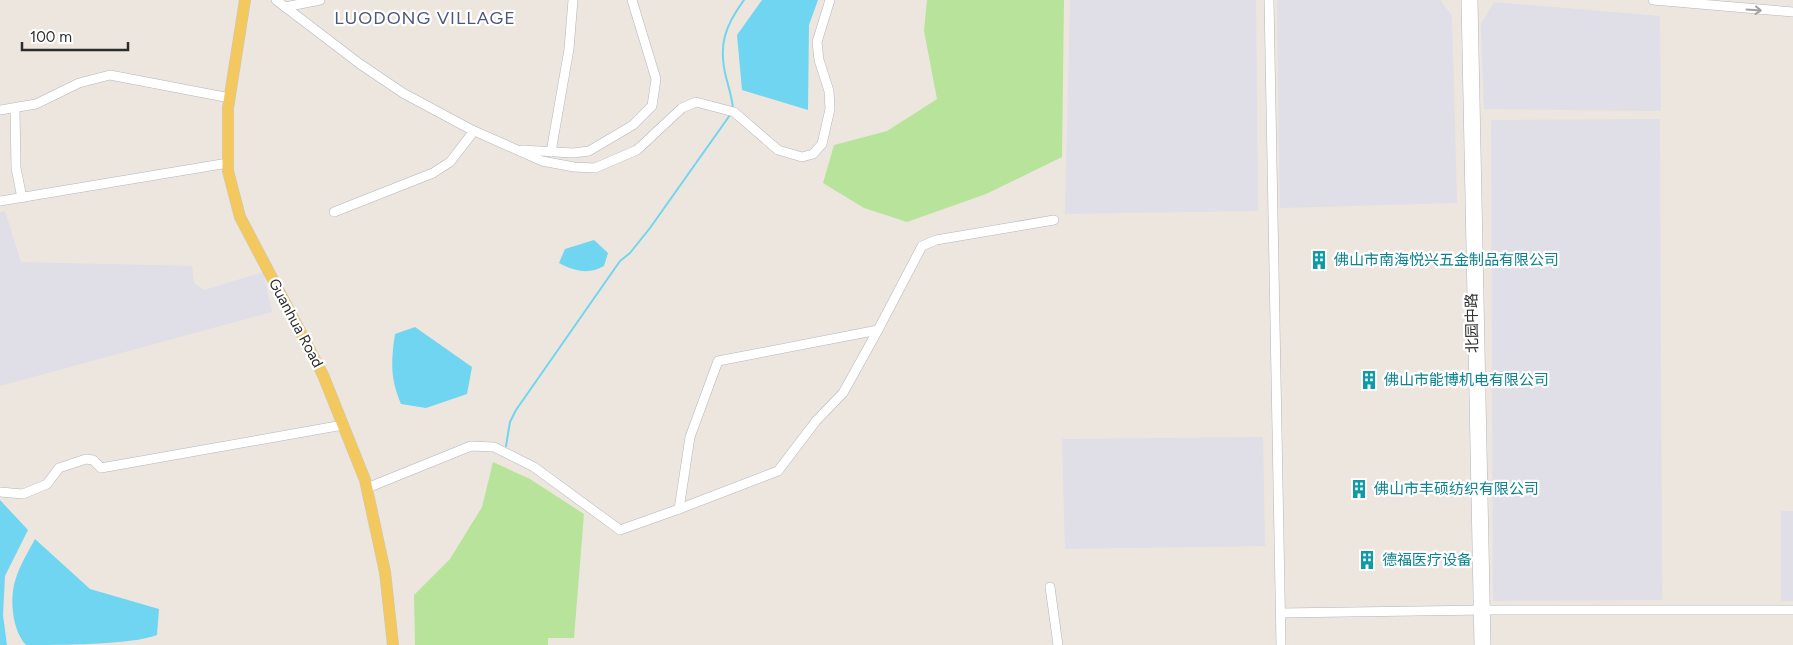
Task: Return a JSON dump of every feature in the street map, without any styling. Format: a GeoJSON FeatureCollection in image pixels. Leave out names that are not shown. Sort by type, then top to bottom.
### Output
{"type":"FeatureCollection","features":[{"type":"Feature","properties":{"kind":"main road","name":"Guanhua Road"},"geometry":{"type":"LineString","coordinates":[[245,0],[230,98],[228,163],[240,218],[323,375],[367,488],[385,572],[393,645]]}},
{"type":"Feature","properties":{"kind":"street"},"geometry":{"type":"LineString","coordinates":[[276,0],[360,64],[403,93],[474,130],[542,161],[574,167],[595,168],[637,150],[682,108],[696,102],[732,111],[778,150],[802,158],[813,154],[822,144],[830,109],[829,91],[819,60],[817,42],[830,0]]}},
{"type":"Feature","properties":{"kind":"street"},"geometry":{"type":"LineString","coordinates":[[285,7],[320,0]]}},
{"type":"Feature","properties":{"kind":"street"},"geometry":{"type":"LineString","coordinates":[[551,152],[569,49],[574,0]]}},
{"type":"Feature","properties":{"kind":"street"},"geometry":{"type":"LineString","coordinates":[[517,150],[551,152],[589,151],[633,125],[652,106],[656,79],[632,0]]}},
{"type":"Feature","properties":{"kind":"street"},"geometry":{"type":"LineString","coordinates":[[1269,0],[1281,645]]}},
{"type":"Feature","properties":{"kind":"street","name":"北园中路"},"geometry":{"type":"LineString","coordinates":[[1466,0],[1482,610],[1486,645]]}},
{"type":"Feature","properties":{"kind":"street","name":"北园中路"},"geometry":{"type":"LineString","coordinates":[[1473,0],[1482,610],[1479,645]]}},
{"type":"Feature","properties":{"kind":"street"},"geometry":{"type":"LineString","coordinates":[[1653,0],[1793,12]]}},
{"type":"Feature","properties":{"kind":"street"},"geometry":{"type":"LineString","coordinates":[[0,110],[36,104],[79,83],[110,75],[230,98]]}},
{"type":"Feature","properties":{"kind":"street"},"geometry":{"type":"LineString","coordinates":[[15,108],[16,168],[22,198]]}},
{"type":"Feature","properties":{"kind":"street"},"geometry":{"type":"LineString","coordinates":[[334,212],[433,173],[450,162],[474,130]]}},
{"type":"Feature","properties":{"kind":"street"},"geometry":{"type":"LineString","coordinates":[[0,201],[228,163]]}},
{"type":"Feature","properties":{"kind":"street"},"geometry":{"type":"LineString","coordinates":[[367,488],[471,446],[494,447],[534,467],[620,530],[778,471],[816,421],[843,393],[922,246],[936,240],[1054,220]]}},
{"type":"Feature","properties":{"kind":"street"},"geometry":{"type":"LineString","coordinates":[[679,509],[690,437],[718,361],[878,330]]}},
{"type":"Feature","properties":{"kind":"street"},"geometry":{"type":"LineString","coordinates":[[0,492],[23,494],[47,484],[59,468],[86,459],[93,460],[101,468],[343,425]]}},
{"type":"Feature","properties":{"kind":"street"},"geometry":{"type":"LineString","coordinates":[[1050,587],[1058,645]]}},
{"type":"Feature","properties":{"kind":"street"},"geometry":{"type":"LineString","coordinates":[[1281,613],[1482,610],[1793,610]]}},
{"type":"Feature","properties":{"kind":"shaded area"},"geometry":{"type":"Polygon","coordinates":[[[1070,0],[1256,0],[1258,211],[1065,214],[1070,0]]]}},
{"type":"Feature","properties":{"kind":"shaded area"},"geometry":{"type":"Polygon","coordinates":[[[1277,0],[1440,0],[1452,16],[1457,203],[1280,208],[1277,0]]]}},
{"type":"Feature","properties":{"kind":"shaded area"},"geometry":{"type":"Polygon","coordinates":[[[1494,2],[1660,16],[1661,111],[1484,109],[1481,24],[1494,2]]]}},
{"type":"Feature","properties":{"kind":"shaded area"},"geometry":{"type":"Polygon","coordinates":[[[1660,119],[1662,600],[1493,601],[1491,120],[1660,119]]]}},
{"type":"Feature","properties":{"kind":"shaded area"},"geometry":{"type":"Polygon","coordinates":[[[5,211],[21,262],[192,266],[194,283],[204,290],[263,272],[272,312],[0,386],[0,212],[5,211]]]}},
{"type":"Feature","properties":{"kind":"shaded area"},"geometry":{"type":"Polygon","coordinates":[[[1263,437],[1265,546],[1065,549],[1062,439],[1263,437]]]}},
{"type":"Feature","properties":{"kind":"shaded area"},"geometry":{"type":"Polygon","coordinates":[[[1781,511],[1793,511],[1793,601],[1781,601],[1781,511]]]}},
{"type":"Feature","properties":{"kind":"green space"},"geometry":{"type":"Polygon","coordinates":[[[927,0],[1064,0],[1062,157],[986,194],[907,222],[864,208],[823,183],[834,145],[887,131],[937,99],[924,31],[927,0]]]}},
{"type":"Feature","properties":{"kind":"green space"},"geometry":{"type":"Polygon","coordinates":[[[493,462],[530,479],[584,514],[574,638],[548,638],[548,645],[415,645],[414,595],[450,559],[482,507],[493,462]]]}},
{"type":"Feature","properties":{"kind":"water"},"geometry":{"type":"Polygon","coordinates":[[[762,0],[818,0],[809,25],[808,110],[742,90],[737,35],[762,0]]]}},
{"type":"Feature","properties":{"kind":"water"},"geometry":{"type":"Polygon","coordinates":[[[594,240],[608,253],[604,266],[598,269],[581,271],[559,263],[565,249],[594,240]]]}},
{"type":"Feature","properties":{"kind":"water"},"geometry":{"type":"Polygon","coordinates":[[[415,327],[472,367],[467,394],[426,408],[401,404],[397,395],[392,369],[395,334],[415,327]]]}},
{"type":"Feature","properties":{"kind":"water"},"geometry":{"type":"Polygon","coordinates":[[[0,500],[28,530],[5,576],[3,615],[7,645],[0,645],[0,500]]]}},
{"type":"Feature","properties":{"kind":"water"},"geometry":{"type":"Polygon","coordinates":[[[35,539],[90,589],[159,609],[157,635],[113,643],[26,645],[18,631],[12,604],[18,573],[35,539]]]}},
{"type":"Feature","properties":{"kind":"waterway"},"geometry":{"type":"LineString","coordinates":[[733,108],[724,66],[723,45],[732,18],[744,0]]}},
{"type":"Feature","properties":{"kind":"waterway"},"geometry":{"type":"LineString","coordinates":[[506,446],[510,422],[516,410],[620,261],[630,253],[650,228],[730,115]]}},
{"type":"Feature","properties":{"kind":"place","name":"佛山市南海悦兴五金制品有限公司"},"geometry":{"type":"Point","coordinates":[1319,260]}},
{"type":"Feature","properties":{"kind":"place","name":"佛山市能博机电有限公司"},"geometry":{"type":"Point","coordinates":[1369,380]}},
{"type":"Feature","properties":{"kind":"place","name":"佛山市丰硕纺织有限公司"},"geometry":{"type":"Point","coordinates":[1359,489]}},
{"type":"Feature","properties":{"kind":"place","name":"德福医疗设备"},"geometry":{"type":"Point","coordinates":[1367,560]}},
{"type":"Feature","properties":{"kind":"district","name":"LUODONG VILLAGE"},"geometry":{"type":"Point","coordinates":[425,18]}}]}
